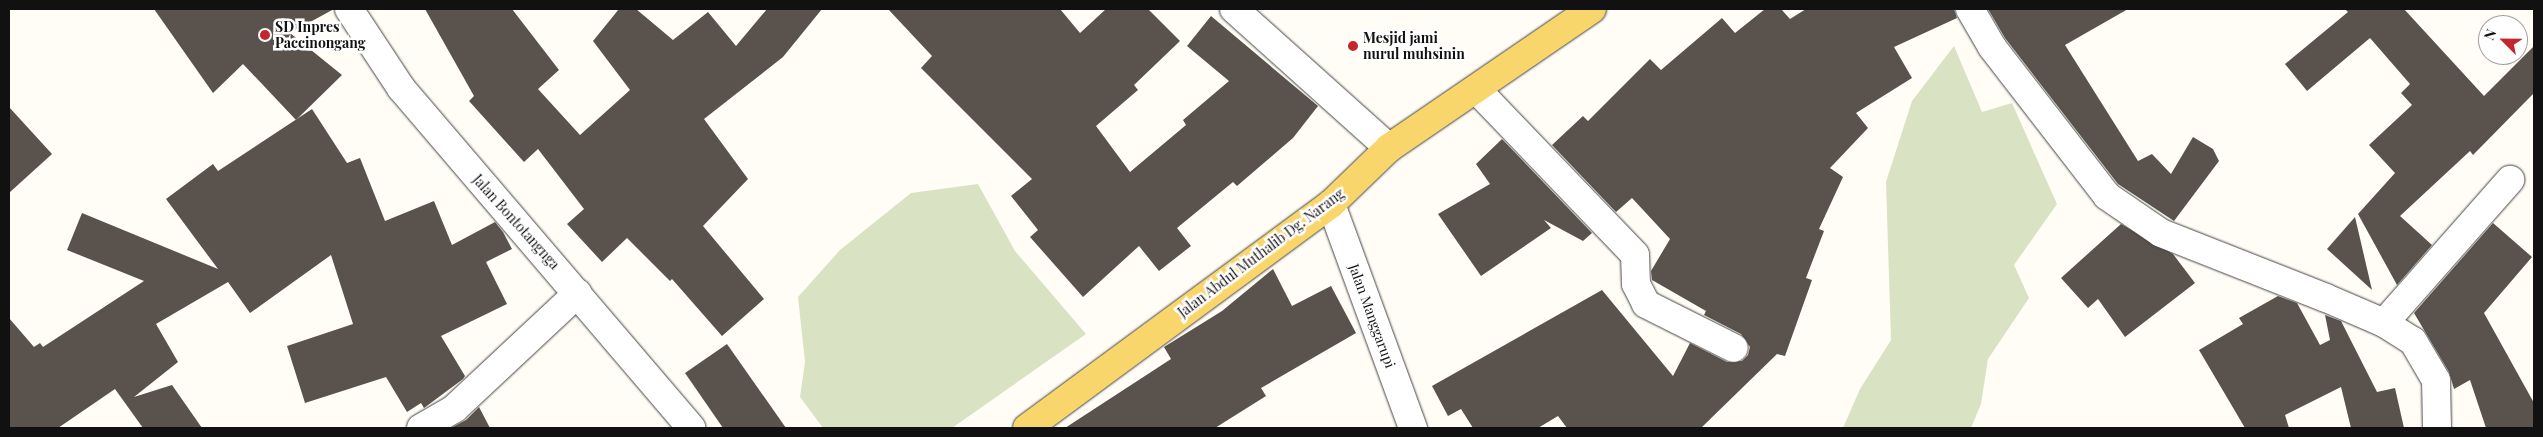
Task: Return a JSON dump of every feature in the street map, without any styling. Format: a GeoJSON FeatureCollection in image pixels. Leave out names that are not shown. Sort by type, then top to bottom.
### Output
{"type":"FeatureCollection","features":[{"type":"Feature","properties":{"kind":"main road","name":"Jalan Abdul Muthalib Dg. Narang"},"geometry":{"type":"LineString","coordinates":[[1027,428],[1331,204],[1389,148],[1592,9]]}},
{"type":"Feature","properties":{"kind":"street","name":"Jalan Bontotangnga"},"geometry":{"type":"LineString","coordinates":[[349,9],[401,88],[578,293],[691,428]]}},
{"type":"Feature","properties":{"kind":"street"},"geometry":{"type":"LineString","coordinates":[[1970,9],[1992,47],[2106,196],[2161,233],[2384,323],[2413,341],[2436,380],[2437,428]]}},
{"type":"Feature","properties":{"kind":"street"},"geometry":{"type":"LineString","coordinates":[[1242,12],[1389,148]]}},
{"type":"Feature","properties":{"kind":"street"},"geometry":{"type":"LineString","coordinates":[[1476,90],[1635,255],[1636,284],[1646,304],[1734,348]]}},
{"type":"Feature","properties":{"kind":"street"},"geometry":{"type":"LineString","coordinates":[[2384,323],[2510,180]]}},
{"type":"Feature","properties":{"kind":"street","name":"Jalan Manggarupi"},"geometry":{"type":"LineString","coordinates":[[1331,204],[1413,428]]}},
{"type":"Feature","properties":{"kind":"street"},"geometry":{"type":"LineString","coordinates":[[421,428],[462,403],[578,293]]}},
{"type":"Feature","properties":{"kind":"green space"},"geometry":{"type":"Polygon","coordinates":[[[1954,46],[1982,112],[2012,103],[2057,204],[2014,265],[2029,298],[1988,359],[1981,404],[1971,428],[1843,428],[1860,389],[1891,340],[1886,182],[1912,101],[1954,46]]]}},
{"type":"Feature","properties":{"kind":"green space"},"geometry":{"type":"Polygon","coordinates":[[[978,184],[1015,251],[1086,334],[952,428],[823,428],[800,397],[805,362],[798,297],[840,250],[911,193],[978,184]]]}},
{"type":"Feature","properties":{"kind":"building"},"geometry":{"type":"Polygon","coordinates":[[[154,9],[334,9],[290,33],[342,75],[296,120],[243,64],[213,93],[154,9]]]}},
{"type":"Feature","properties":{"kind":"building"},"geometry":{"type":"Polygon","coordinates":[[[425,9],[512,9],[559,70],[538,89],[580,135],[630,90],[593,41],[619,9],[636,9],[673,40],[708,12],[736,46],[767,9],[822,9],[783,57],[704,119],[748,179],[703,226],[764,299],[722,336],[672,279],[670,281],[627,238],[602,262],[567,224],[584,209],[538,149],[524,162],[469,101],[474,96],[425,9]]]}},
{"type":"Feature","properties":{"kind":"building"},"geometry":{"type":"Polygon","coordinates":[[[888,9],[1060,9],[1080,33],[1106,9],[1148,9],[1180,41],[1134,85],[1138,90],[1096,126],[1130,172],[1186,125],[1183,120],[1229,81],[1187,46],[1211,16],[1318,106],[1293,138],[1237,186],[1233,182],[1177,228],[1191,246],[1159,271],[1139,246],[1083,297],[1030,237],[1038,230],[1011,196],[1032,179],[921,68],[932,56],[888,9]]]}},
{"type":"Feature","properties":{"kind":"building"},"geometry":{"type":"Polygon","coordinates":[[[1765,9],[1781,9],[1790,19],[1806,9],[1954,9],[1957,18],[1894,47],[1912,78],[1856,113],[1868,128],[1830,168],[1843,177],[1819,229],[1824,231],[1806,278],[1812,280],[1785,356],[1777,354],[1701,428],[1567,428],[1558,416],[1538,428],[1473,428],[1461,409],[1448,416],[1432,386],[1602,290],[1673,376],[1690,343],[1727,362],[1742,361],[1748,355],[1750,347],[1741,334],[1704,315],[1706,311],[1652,280],[1651,271],[1670,239],[1632,198],[1616,212],[1552,145],[1583,116],[1588,121],[1650,59],[1661,70],[1722,18],[1735,33],[1765,9]]]}},
{"type":"Feature","properties":{"kind":"building"},"geometry":{"type":"Polygon","coordinates":[[[1988,9],[2128,9],[2065,45],[2138,161],[2152,154],[2171,174],[2193,137],[2213,149],[2219,161],[2174,221],[2118,184],[2005,38],[1988,9]]]}},
{"type":"Feature","properties":{"kind":"building"},"geometry":{"type":"Polygon","coordinates":[[[2345,9],[2404,9],[2484,96],[2515,65],[2528,65],[2528,52],[2534,46],[2534,93],[2473,155],[2470,151],[2400,216],[2432,245],[2397,285],[2358,214],[2395,173],[2369,145],[2412,105],[2401,93],[2410,84],[2370,38],[2307,91],[2285,64],[2348,12],[2345,9]]]}},
{"type":"Feature","properties":{"kind":"building"},"geometry":{"type":"Polygon","coordinates":[[[9,107],[52,154],[9,193],[9,107]]]}},
{"type":"Feature","properties":{"kind":"building"},"geometry":{"type":"Polygon","coordinates":[[[312,109],[347,163],[360,158],[385,221],[434,201],[452,245],[495,222],[503,232],[512,249],[486,262],[507,304],[441,336],[465,376],[463,379],[424,408],[421,403],[407,412],[386,377],[305,403],[287,346],[353,324],[331,255],[250,313],[228,282],[156,324],[178,362],[134,397],[172,385],[202,428],[143,428],[115,389],[58,428],[9,428],[9,318],[34,347],[40,343],[43,347],[144,281],[67,250],[82,213],[218,269],[166,199],[213,164],[218,171],[312,109]]]}},
{"type":"Feature","properties":{"kind":"building"},"geometry":{"type":"Polygon","coordinates":[[[1502,139],[1592,233],[1583,241],[1544,220],[1551,228],[1481,276],[1438,214],[1490,184],[1476,164],[1502,139]]]}},
{"type":"Feature","properties":{"kind":"building"},"geometry":{"type":"Polygon","coordinates":[[[2355,217],[2372,290],[2327,249],[2355,217]]]}},
{"type":"Feature","properties":{"kind":"building"},"geometry":{"type":"Polygon","coordinates":[[[2493,223],[2532,257],[2484,313],[2534,403],[2534,428],[2486,428],[2470,380],[2454,389],[2449,372],[2414,313],[2493,223]]]}},
{"type":"Feature","properties":{"kind":"building"},"geometry":{"type":"Polygon","coordinates":[[[2121,224],[2173,254],[2195,283],[2125,337],[2098,299],[2088,308],[2061,278],[2121,224]]]}},
{"type":"Feature","properties":{"kind":"building"},"geometry":{"type":"Polygon","coordinates":[[[1273,269],[1292,306],[1331,286],[1356,333],[1261,388],[1266,396],[1215,428],[1065,428],[1171,359],[1164,347],[1222,311],[1273,269]]]}},
{"type":"Feature","properties":{"kind":"building"},"geometry":{"type":"Polygon","coordinates":[[[2278,296],[2297,303],[2320,345],[2330,340],[2325,315],[2341,321],[2377,392],[2395,388],[2404,428],[2351,428],[2341,387],[2285,415],[2289,428],[2245,428],[2199,350],[2243,324],[2239,318],[2278,296]]]}},
{"type":"Feature","properties":{"kind":"building"},"geometry":{"type":"Polygon","coordinates":[[[727,344],[786,428],[723,428],[685,373],[727,344]]]}},
{"type":"Feature","properties":{"kind":"building"},"geometry":{"type":"Polygon","coordinates":[[[479,407],[490,428],[451,428],[466,420],[479,407]]]}},
{"type":"Feature","properties":{"kind":"place","name":"SD Inpres Paccinongang"},"geometry":{"type":"Point","coordinates":[265,35]}},
{"type":"Feature","properties":{"kind":"place","name":"Mesjid jami nurul muhsinin"},"geometry":{"type":"Point","coordinates":[1353,46]}}]}
